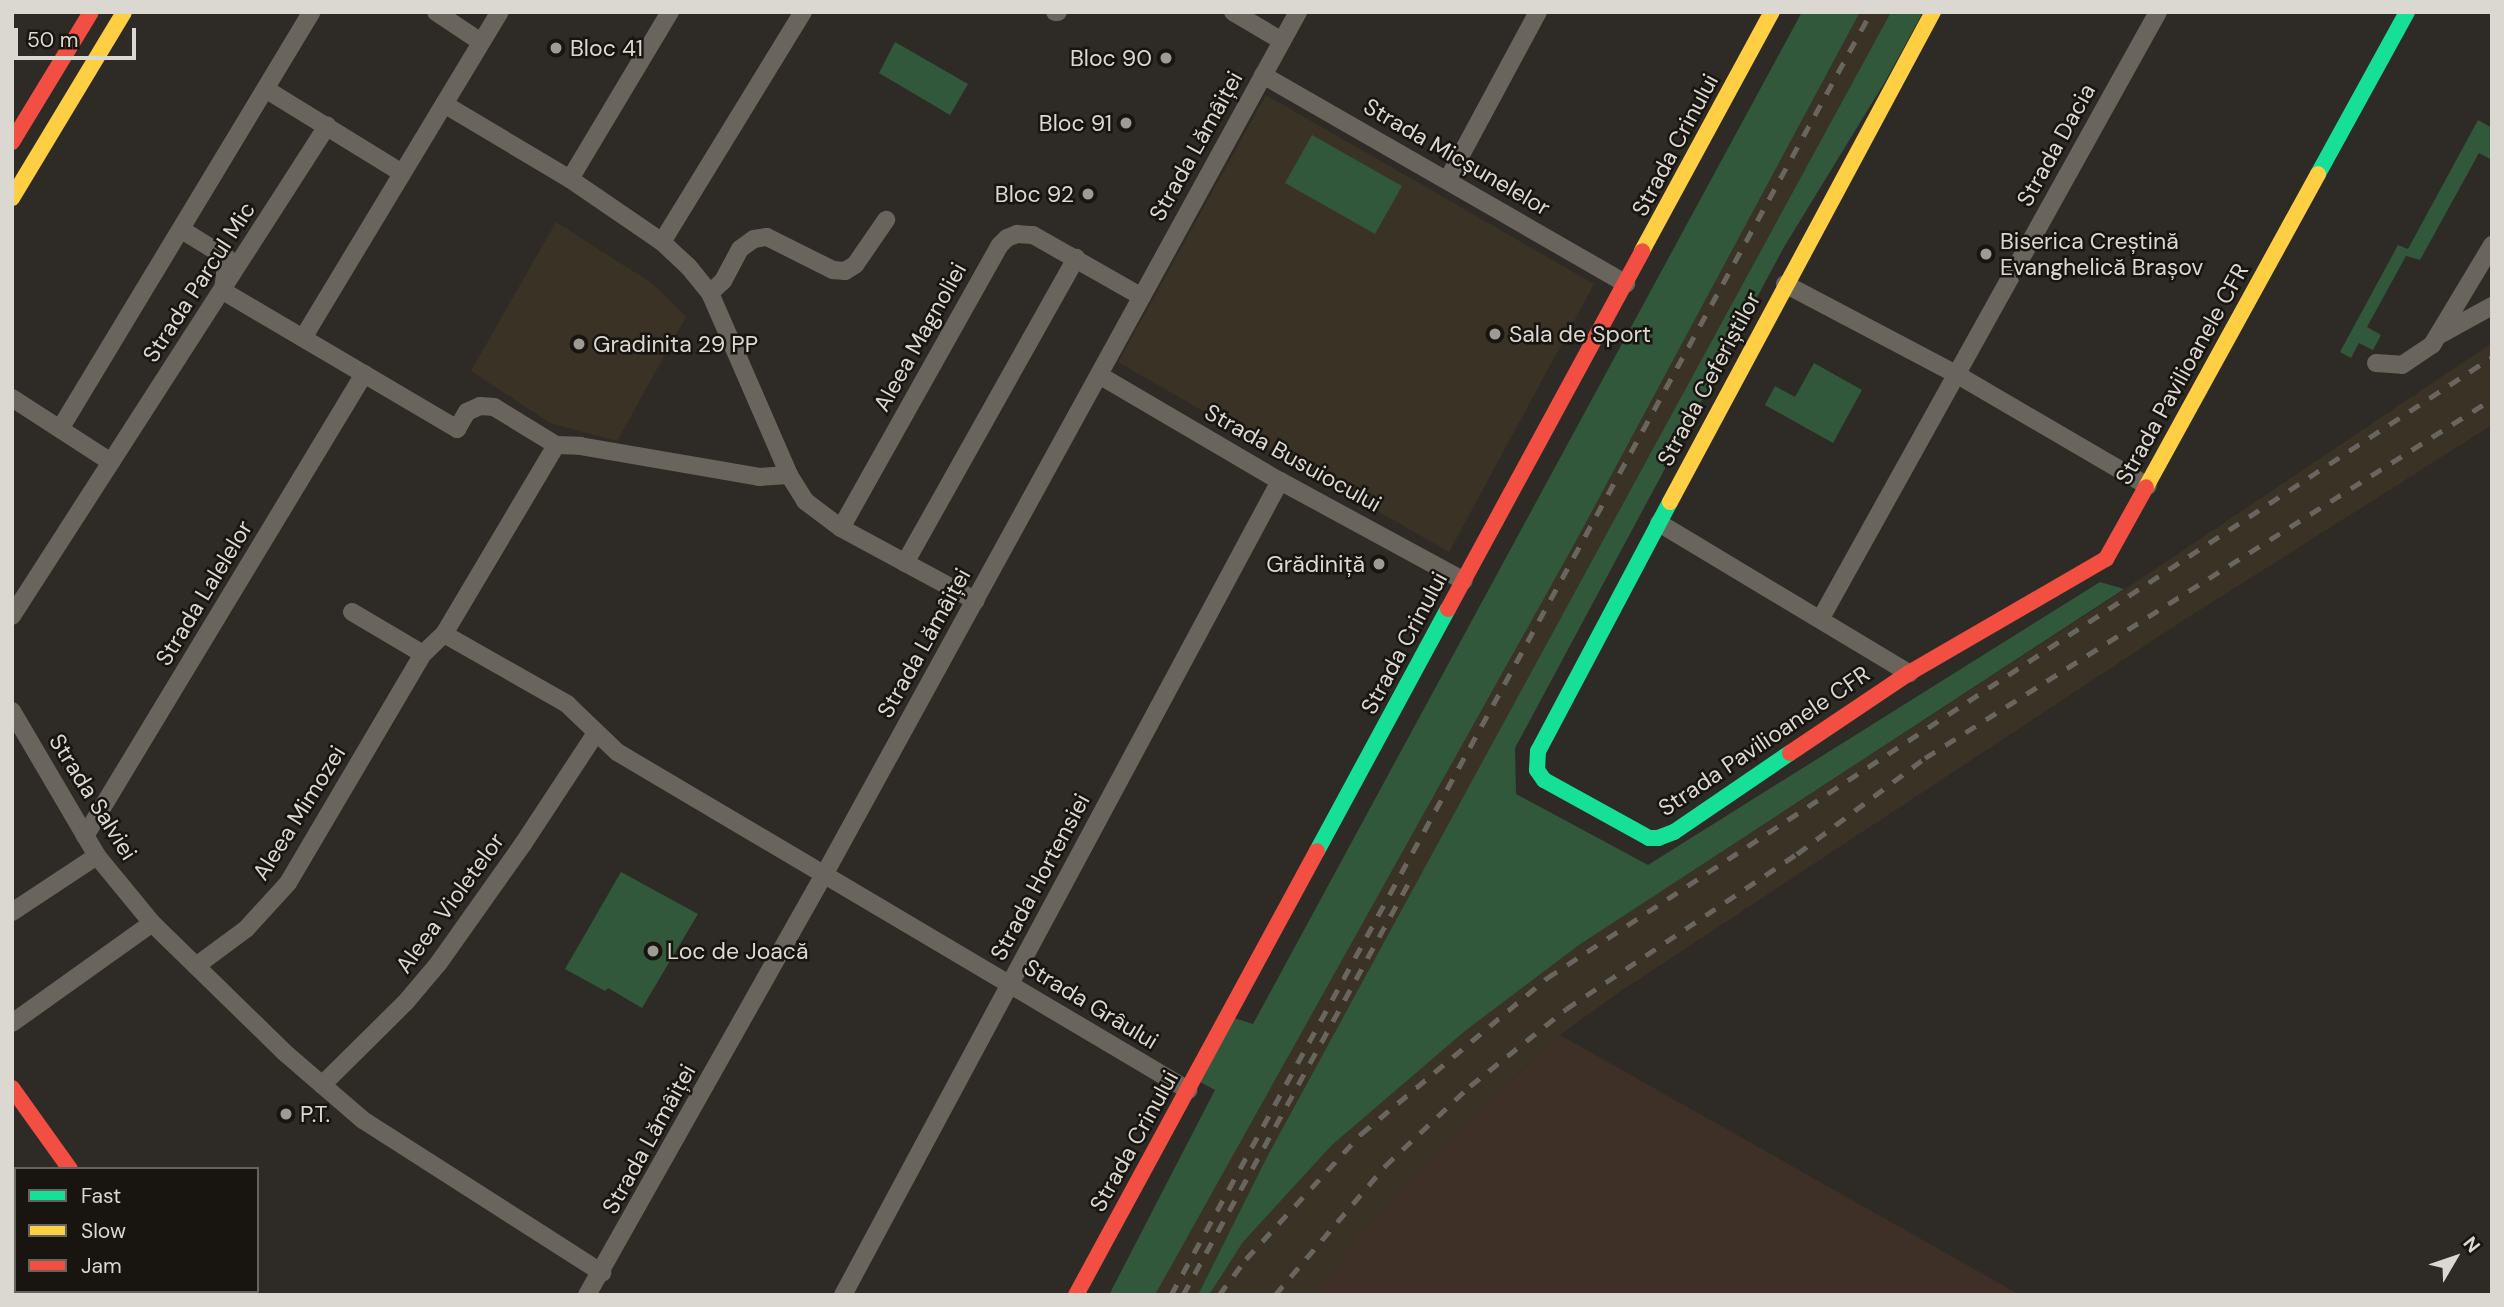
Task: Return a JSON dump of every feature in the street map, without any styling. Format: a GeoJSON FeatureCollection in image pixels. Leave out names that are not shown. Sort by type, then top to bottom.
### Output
{"type":"FeatureCollection","features":[{"type":"Feature","properties":{"kind":"street"},"geometry":{"type":"LineString","coordinates":[[12,142],[91,12]]}},
{"type":"Feature","properties":{"kind":"street"},"geometry":{"type":"LineString","coordinates":[[12,198],[124,12]]}},
{"type":"Feature","properties":{"kind":"street","name":"Strada Parcul Mic"},"geometry":{"type":"LineString","coordinates":[[60,429],[312,12]]}},
{"type":"Feature","properties":{"kind":"street"},"geometry":{"type":"LineString","coordinates":[[436,12],[481,42]]}},
{"type":"Feature","properties":{"kind":"street"},"geometry":{"type":"LineString","coordinates":[[303,338],[500,12]]}},
{"type":"Feature","properties":{"kind":"street"},"geometry":{"type":"LineString","coordinates":[[570,180],[670,12]]}},
{"type":"Feature","properties":{"kind":"street"},"geometry":{"type":"LineString","coordinates":[[662,242],[803,12]]}},
{"type":"Feature","properties":{"kind":"street"},"geometry":{"type":"LineString","coordinates":[[1233,12],[1282,41]]}},
{"type":"Feature","properties":{"kind":"street","name":"Strada Lămâiței"},"geometry":{"type":"LineString","coordinates":[[587,1295],[602,1273],[976,601],[1298,12]]}},
{"type":"Feature","properties":{"kind":"street"},"geometry":{"type":"LineString","coordinates":[[1448,179],[1538,12]]}},
{"type":"Feature","properties":{"kind":"street","name":"Strada Crinului"},"geometry":{"type":"LineString","coordinates":[[1076,1295],[1772,12]]}},
{"type":"Feature","properties":{"kind":"street","name":"Strada Ceferiștilor"},"geometry":{"type":"LineString","coordinates":[[1537,770],[1538,751],[1785,284],[1933,12]]}},
{"type":"Feature","properties":{"kind":"street","name":"Strada Dacia"},"geometry":{"type":"LineString","coordinates":[[1821,618],[2158,12]]}},
{"type":"Feature","properties":{"kind":"street","name":"Strada Pavilioanele CFR"},"geometry":{"type":"LineString","coordinates":[[1537,770],[1556,789],[1635,832],[1658,838],[1674,832],[1909,673],[2106,559],[2407,12]]}},
{"type":"Feature","properties":{"kind":"street","name":"Strada Micșunelelor"},"geometry":{"type":"LineString","coordinates":[[1263,75],[1448,179],[1626,284]]}},
{"type":"Feature","properties":{"kind":"street"},"geometry":{"type":"LineString","coordinates":[[267,90],[402,173]]}},
{"type":"Feature","properties":{"kind":"street"},"geometry":{"type":"LineString","coordinates":[[444,104],[570,180],[662,242],[688,266],[710,293],[789,475],[814,510],[841,528],[976,601]]}},
{"type":"Feature","properties":{"kind":"street","name":"Strada Parcul Mic"},"geometry":{"type":"LineString","coordinates":[[12,617],[327,127]]}},
{"type":"Feature","properties":{"kind":"street"},"geometry":{"type":"LineString","coordinates":[[710,293],[723,281],[740,249],[754,239],[767,237],[833,270],[845,271],[855,265],[886,220]]}},
{"type":"Feature","properties":{"kind":"street"},"geometry":{"type":"LineString","coordinates":[[182,230],[227,258],[223,291],[457,429],[467,412],[480,405],[494,407],[556,445],[580,446],[759,477],[789,475]]}},
{"type":"Feature","properties":{"kind":"street","name":"Aleea Magnoliei"},"geometry":{"type":"LineString","coordinates":[[841,528],[1000,245],[1007,238],[1024,233],[1076,258],[1142,297]]}},
{"type":"Feature","properties":{"kind":"street"},"geometry":{"type":"LineString","coordinates":[[2376,363],[2402,365],[2423,352],[2441,334],[2492,245]]}},
{"type":"Feature","properties":{"kind":"street"},"geometry":{"type":"LineString","coordinates":[[905,563],[1076,258]]}},
{"type":"Feature","properties":{"kind":"street"},"geometry":{"type":"LineString","coordinates":[[1785,284],[1956,374],[2148,486]]}},
{"type":"Feature","properties":{"kind":"street"},"geometry":{"type":"LineString","coordinates":[[2441,334],[2492,306]]}},
{"type":"Feature","properties":{"kind":"street","name":"Strada Lalelelor"},"geometry":{"type":"LineString","coordinates":[[85,836],[364,374]]}},
{"type":"Feature","properties":{"kind":"street","name":"Strada Busuiocului"},"geometry":{"type":"LineString","coordinates":[[1099,375],[1280,481],[1464,581]]}},
{"type":"Feature","properties":{"kind":"street"},"geometry":{"type":"LineString","coordinates":[[12,398],[111,462]]}},
{"type":"Feature","properties":{"kind":"street","name":"Aleea Mimozei"},"geometry":{"type":"LineString","coordinates":[[196,966],[246,929],[288,883],[423,654],[443,634],[556,445]]}},
{"type":"Feature","properties":{"kind":"street","name":"Strada Hortensiei"},"geometry":{"type":"LineString","coordinates":[[843,1295],[1280,481]]}},
{"type":"Feature","properties":{"kind":"street","name":"Strada Pavilioanele CFR"},"geometry":{"type":"LineString","coordinates":[[1659,523],[1909,673]]}},
{"type":"Feature","properties":{"kind":"street"},"geometry":{"type":"LineString","coordinates":[[352,612],[423,654]]}},
{"type":"Feature","properties":{"kind":"street"},"geometry":{"type":"LineString","coordinates":[[443,634],[568,704],[617,752],[824,875]]}},
{"type":"Feature","properties":{"kind":"street","name":"Strada Salviei"},"geometry":{"type":"LineString","coordinates":[[12,711],[97,856],[152,923],[196,966]]}},
{"type":"Feature","properties":{"kind":"street","name":"Aleea Violetelor"},"geometry":{"type":"LineString","coordinates":[[322,1085],[405,1003],[438,964],[523,844],[596,733]]}},
{"type":"Feature","properties":{"kind":"street"},"geometry":{"type":"LineString","coordinates":[[12,912],[97,856]]}},
{"type":"Feature","properties":{"kind":"street","name":"Strada Grâului"},"geometry":{"type":"LineString","coordinates":[[824,875],[1188,1090]]}},
{"type":"Feature","properties":{"kind":"street"},"geometry":{"type":"LineString","coordinates":[[12,1023],[152,923]]}},
{"type":"Feature","properties":{"kind":"street"},"geometry":{"type":"LineString","coordinates":[[196,966],[363,1120],[602,1273]]}},
{"type":"Feature","properties":{"kind":"street"},"geometry":{"type":"LineString","coordinates":[[12,1088],[69,1167]]}},
{"type":"Feature","properties":{"kind":"shaded area"},"geometry":{"type":"Polygon","coordinates":[[[1860,12],[1891,12],[1292,1112],[1198,1295],[1155,1295],[1576,541],[1860,12]]]}},
{"type":"Feature","properties":{"kind":"shaded area"},"geometry":{"type":"Polygon","coordinates":[[[1266,95],[1594,284],[1449,552],[1118,362],[1266,95]]]}},
{"type":"Feature","properties":{"kind":"shaded area","name":"Gradinita 29 PP"},"geometry":{"type":"Polygon","coordinates":[[[556,222],[653,284],[686,317],[617,441],[550,423],[471,371],[556,222]]]}},
{"type":"Feature","properties":{"kind":"shaded area"},"geometry":{"type":"Polygon","coordinates":[[[2492,343],[2492,425],[2173,627],[1618,993],[1560,1035],[1420,1165],[1311,1295],[1209,1295],[1243,1242],[1332,1145],[1465,1031],[1579,945],[2124,590],[2492,343]]]}},
{"type":"Feature","properties":{"kind":"shaded area"},"geometry":{"type":"Polygon","coordinates":[[[1560,1035],[2020,1295],[1311,1295],[1420,1165],[1560,1035]]]}},
{"type":"Feature","properties":{"kind":"green space"},"geometry":{"type":"Polygon","coordinates":[[[1802,12],[1860,12],[1576,541],[1155,1295],[1109,1295],[1215,1090],[1200,1082],[1234,1018],[1253,1024],[1802,12]]]}},
{"type":"Feature","properties":{"kind":"green space"},"geometry":{"type":"Polygon","coordinates":[[[1891,12],[1923,12],[1886,80],[1784,247],[1515,748],[1516,794],[1648,865],[2100,582],[2124,589],[1579,945],[1465,1031],[1332,1145],[1243,1242],[1209,1295],[1198,1295],[1267,1157],[1891,12]]]}},
{"type":"Feature","properties":{"kind":"green space"},"geometry":{"type":"Polygon","coordinates":[[[895,42],[968,84],[950,115],[879,73],[895,42]]]}},
{"type":"Feature","properties":{"kind":"green space"},"geometry":{"type":"Polygon","coordinates":[[[2478,120],[2492,128],[2492,160],[2479,153],[2420,260],[2406,256],[2367,327],[2381,335],[2373,350],[2359,343],[2351,358],[2340,352],[2398,245],[2408,249],[2478,120]]]}},
{"type":"Feature","properties":{"kind":"green space"},"geometry":{"type":"Polygon","coordinates":[[[1312,135],[1402,186],[1375,234],[1285,183],[1312,135]]]}},
{"type":"Feature","properties":{"kind":"green space"},"geometry":{"type":"Polygon","coordinates":[[[1814,363],[1862,390],[1833,443],[1765,405],[1775,386],[1795,397],[1814,363]]]}},
{"type":"Feature","properties":{"kind":"green space"},"geometry":{"type":"Polygon","coordinates":[[[621,872],[698,914],[642,1008],[608,988],[605,991],[565,969],[621,872]]]}},
{"type":"Feature","properties":{"kind":"railway"},"geometry":{"type":"LineString","coordinates":[[1171,1295],[1871,12]]}},
{"type":"Feature","properties":{"kind":"railway"},"geometry":{"type":"LineString","coordinates":[[1219,1295],[1246,1259],[1361,1134],[1547,978],[2492,357]]}},
{"type":"Feature","properties":{"kind":"railway"},"geometry":{"type":"LineString","coordinates":[[1275,1295],[1385,1166],[1470,1086],[1566,1009],[1797,854],[1925,758],[2492,399]]}},
{"type":"Feature","properties":{"kind":"railway"},"geometry":{"type":"LineString","coordinates":[[1183,1295],[1410,880]]}},
{"type":"Feature","properties":{"kind":"traffic: fast"},"geometry":{"type":"LineString","coordinates":[[2318,174],[2407,12]]}},
{"type":"Feature","properties":{"kind":"traffic: fast"},"geometry":{"type":"LineString","coordinates":[[1670,502],[1538,751],[1537,770],[1544,780],[1649,838],[1658,838],[1674,832],[1790,753]]}},
{"type":"Feature","properties":{"kind":"traffic: fast"},"geometry":{"type":"LineString","coordinates":[[1317,851],[1448,609]]}},
{"type":"Feature","properties":{"kind":"traffic: slow"},"geometry":{"type":"LineString","coordinates":[[12,198],[124,12]]}},
{"type":"Feature","properties":{"kind":"traffic: slow"},"geometry":{"type":"LineString","coordinates":[[1642,251],[1772,12]]}},
{"type":"Feature","properties":{"kind":"traffic: slow"},"geometry":{"type":"LineString","coordinates":[[1670,502],[1933,12]]}},
{"type":"Feature","properties":{"kind":"traffic: slow"},"geometry":{"type":"LineString","coordinates":[[2146,487],[2318,174]]}},
{"type":"Feature","properties":{"kind":"traffic: jam"},"geometry":{"type":"LineString","coordinates":[[12,142],[91,12]]}},
{"type":"Feature","properties":{"kind":"traffic: jam"},"geometry":{"type":"LineString","coordinates":[[1448,609],[1642,251]]}},
{"type":"Feature","properties":{"kind":"traffic: jam"},"geometry":{"type":"LineString","coordinates":[[1790,753],[1909,673],[2106,559],[2146,487]]}},
{"type":"Feature","properties":{"kind":"traffic: jam"},"geometry":{"type":"LineString","coordinates":[[1076,1295],[1317,851]]}},
{"type":"Feature","properties":{"kind":"traffic: jam"},"geometry":{"type":"LineString","coordinates":[[12,1088],[69,1167]]}},
{"type":"Feature","properties":{"kind":"place","name":"Bloc 41"},"geometry":{"type":"Point","coordinates":[556,48]}},
{"type":"Feature","properties":{"kind":"place","name":"Bloc 90"},"geometry":{"type":"Point","coordinates":[1166,58]}},
{"type":"Feature","properties":{"kind":"place","name":"Bloc 91"},"geometry":{"type":"Point","coordinates":[1126,123]}},
{"type":"Feature","properties":{"kind":"place","name":"Bloc 92"},"geometry":{"type":"Point","coordinates":[1088,194]}},
{"type":"Feature","properties":{"kind":"place","name":"Biserica Creștină Evanghelică Brașov"},"geometry":{"type":"Point","coordinates":[1986,254]}},
{"type":"Feature","properties":{"kind":"place","name":"Sala de Sport"},"geometry":{"type":"Point","coordinates":[1495,334]}},
{"type":"Feature","properties":{"kind":"place","name":"Gradinita 29 PP"},"geometry":{"type":"Point","coordinates":[579,344]}},
{"type":"Feature","properties":{"kind":"place","name":"Grădiniță"},"geometry":{"type":"Point","coordinates":[1379,564]}},
{"type":"Feature","properties":{"kind":"place","name":"Loc de Joacă"},"geometry":{"type":"Point","coordinates":[653,951]}},
{"type":"Feature","properties":{"kind":"place","name":"P.T."},"geometry":{"type":"Point","coordinates":[286,1114]}}]}
